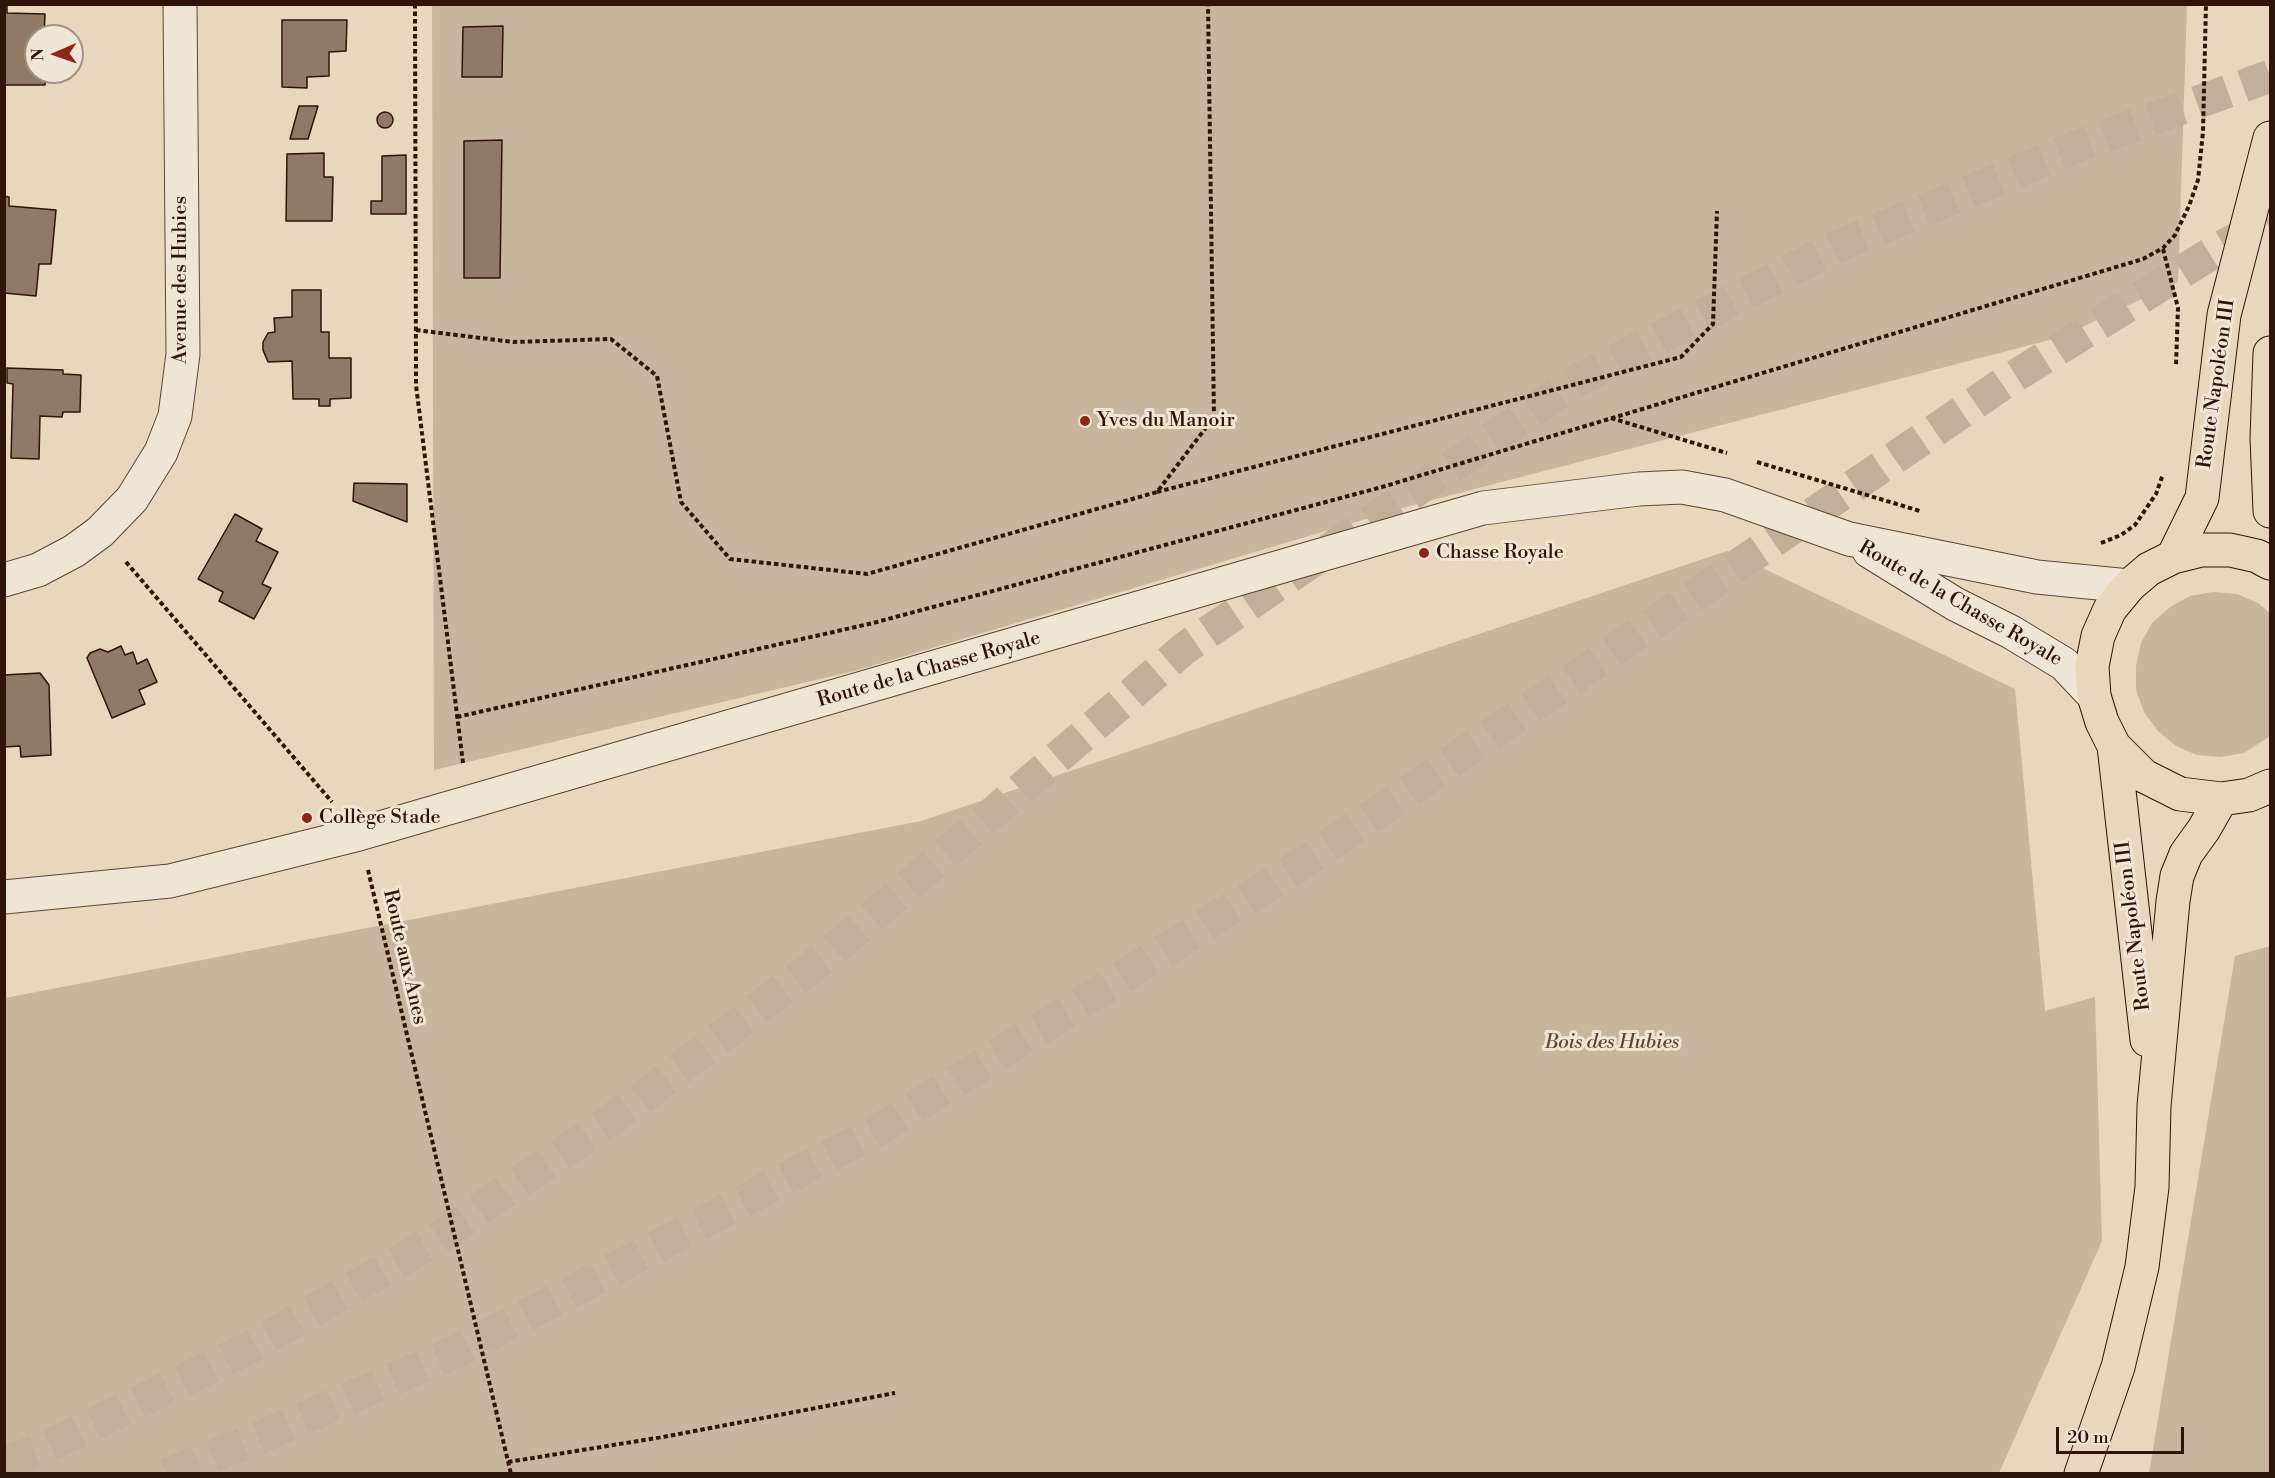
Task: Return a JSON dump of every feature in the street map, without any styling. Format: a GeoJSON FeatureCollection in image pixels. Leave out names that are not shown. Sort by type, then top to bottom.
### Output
{"type":"FeatureCollection","features":[{"type":"Feature","properties":{"kind":"main road","name":"Route Napoléon III"},"geometry":{"type":"LineString","coordinates":[[2173,557],[2202,498],[2224,315],[2271,138]]}},
{"type":"Feature","properties":{"kind":"main road"},"geometry":{"type":"LineString","coordinates":[[2271,353],[2267,438],[2271,511]]}},
{"type":"Feature","properties":{"kind":"main road","name":"Route Napoléon III"},"geometry":{"type":"LineString","coordinates":[[2271,563],[2257,556],[2230,550],[2201,550],[2173,557],[2149,569],[2128,586],[2110,609],[2098,636],[2092,666],[2094,696],[2102,722],[2114,746],[2144,776],[2180,794],[2221,799],[2249,795],[2271,786]]}},
{"type":"Feature","properties":{"kind":"main road","name":"Route Napoléon III"},"geometry":{"type":"LineString","coordinates":[[2114,746],[2154,1106]]}},
{"type":"Feature","properties":{"kind":"main road","name":"Route Napoléon III"},"geometry":{"type":"LineString","coordinates":[[2081,1470],[2118,1367],[2142,1266],[2152,1186],[2154,1106],[2173,902],[2178,876],[2186,854],[2221,799]]}},
{"type":"Feature","properties":{"kind":"street","name":"Avenue des Hubies"},"geometry":{"type":"LineString","coordinates":[[4,579],[38,570],[74,551],[100,532],[132,499],[161,452],[175,416],[183,354],[180,4]]}},
{"type":"Feature","properties":{"kind":"street","name":"Route de la Chasse Royale"},"geometry":{"type":"LineString","coordinates":[[4,897],[170,881],[359,834],[1483,508],[1640,489],[1682,487],[1725,495],[1850,539],[2037,577],[2128,586]]}},
{"type":"Feature","properties":{"kind":"street","name":"Route de la Chasse Royale"},"geometry":{"type":"LineString","coordinates":[[1850,539],[1956,604],[2011,632],[2064,664],[2094,696]]}},
{"type":"Feature","properties":{"kind":"path"},"geometry":{"type":"LineString","coordinates":[[415,4],[417,385],[468,803]]}},
{"type":"Feature","properties":{"kind":"path"},"geometry":{"type":"LineString","coordinates":[[1157,492],[1214,417],[1208,4]]}},
{"type":"Feature","properties":{"kind":"path"},"geometry":{"type":"LineString","coordinates":[[457,717],[873,623],[1382,487],[2143,259],[2163,248],[2175,235],[2184,220],[2198,180],[2203,132],[2206,4]]}},
{"type":"Feature","properties":{"kind":"path"},"geometry":{"type":"LineString","coordinates":[[416,330],[513,342],[611,339],[657,375],[681,502],[730,559],[867,574],[1157,492],[1681,357],[1713,324],[1717,211]]}},
{"type":"Feature","properties":{"kind":"path"},"geometry":{"type":"LineString","coordinates":[[2163,248],[2178,308],[2176,366]]}},
{"type":"Feature","properties":{"kind":"path"},"geometry":{"type":"LineString","coordinates":[[1610,418],[1737,456]]}},
{"type":"Feature","properties":{"kind":"path"},"geometry":{"type":"LineString","coordinates":[[1748,459],[1920,511]]}},
{"type":"Feature","properties":{"kind":"path"},"geometry":{"type":"LineString","coordinates":[[2091,546],[2121,535],[2135,525],[2156,494],[2164,472]]}},
{"type":"Feature","properties":{"kind":"path","name":"Route aux Anes"},"geometry":{"type":"LineString","coordinates":[[100,532],[359,834],[511,1473]]}},
{"type":"Feature","properties":{"kind":"path"},"geometry":{"type":"LineString","coordinates":[[508,1462],[895,1393]]}},
{"type":"Feature","properties":{"kind":"green space","name":"Yves du Manoir"},"geometry":{"type":"Polygon","coordinates":[[[432,5],[2187,5],[2178,282],[2061,337],[1413,505],[858,670],[434,770],[432,5]]]}},
{"type":"Feature","properties":{"kind":"green space","name":"Bois des Hubies"},"geometry":{"type":"Polygon","coordinates":[[[1727,551],[2015,689],[2045,1011],[2095,997],[2102,1241],[1999,1473],[5,1473],[5,998],[921,821],[1727,551]]]}},
{"type":"Feature","properties":{"kind":"green space"},"geometry":{"type":"Polygon","coordinates":[[[2213,592],[2237,594],[2258,603],[2270,613],[2270,736],[2244,753],[2221,757],[2197,755],[2176,746],[2158,731],[2144,712],[2136,690],[2136,666],[2141,643],[2152,623],[2170,607],[2190,596],[2213,592]]]}},
{"type":"Feature","properties":{"kind":"green space"},"geometry":{"type":"Polygon","coordinates":[[[2270,946],[2270,1473],[2149,1473],[2235,956],[2270,946]]]}},
{"type":"Feature","properties":{"kind":"building"},"geometry":{"type":"Polygon","coordinates":[[[4,4],[7,4],[7,13],[45,14],[45,24],[24,24],[24,84],[45,85],[4,85],[4,4]]]}},
{"type":"Feature","properties":{"kind":"building"},"geometry":{"type":"Polygon","coordinates":[[[282,20],[347,20],[346,51],[329,52],[329,76],[307,77],[307,88],[282,87],[282,20]]]}},
{"type":"Feature","properties":{"kind":"building"},"geometry":{"type":"Polygon","coordinates":[[[503,26],[502,77],[462,77],[463,27],[503,26]]]}},
{"type":"Feature","properties":{"kind":"building"},"geometry":{"type":"Polygon","coordinates":[[[299,106],[318,106],[308,139],[290,139],[299,106]]]}},
{"type":"Feature","properties":{"kind":"building"},"geometry":{"type":"Polygon","coordinates":[[[385,112],[391,114],[393,120],[391,126],[385,128],[379,126],[377,120],[379,114],[385,112]]]}},
{"type":"Feature","properties":{"kind":"building"},"geometry":{"type":"Polygon","coordinates":[[[502,140],[500,278],[464,278],[464,141],[502,140]]]}},
{"type":"Feature","properties":{"kind":"building"},"geometry":{"type":"Polygon","coordinates":[[[324,153],[324,177],[333,177],[332,221],[286,221],[287,154],[324,153]]]}},
{"type":"Feature","properties":{"kind":"building"},"geometry":{"type":"Polygon","coordinates":[[[406,155],[406,214],[371,214],[371,201],[382,201],[382,156],[406,155]]]}},
{"type":"Feature","properties":{"kind":"building"},"geometry":{"type":"Polygon","coordinates":[[[4,196],[9,197],[9,206],[56,210],[51,264],[39,264],[36,296],[4,293],[4,196]]]}},
{"type":"Feature","properties":{"kind":"building"},"geometry":{"type":"Polygon","coordinates":[[[292,290],[321,290],[321,332],[329,332],[329,358],[351,358],[351,398],[330,399],[330,406],[319,406],[319,399],[293,399],[292,361],[268,362],[263,350],[263,342],[268,333],[275,332],[274,318],[292,317],[292,290]]]}},
{"type":"Feature","properties":{"kind":"building"},"geometry":{"type":"Polygon","coordinates":[[[7,368],[63,370],[63,374],[81,375],[80,412],[63,412],[62,417],[40,416],[39,459],[11,458],[13,384],[7,383],[7,368]]]}},
{"type":"Feature","properties":{"kind":"building"},"geometry":{"type":"Polygon","coordinates":[[[354,483],[407,484],[407,522],[353,501],[354,483]]]}},
{"type":"Feature","properties":{"kind":"building"},"geometry":{"type":"Polygon","coordinates":[[[235,514],[262,529],[256,541],[278,552],[262,584],[271,588],[254,619],[219,601],[223,592],[198,579],[235,514]]]}},
{"type":"Feature","properties":{"kind":"building"},"geometry":{"type":"Polygon","coordinates":[[[121,646],[125,655],[133,652],[137,664],[147,659],[157,682],[139,690],[145,704],[112,718],[87,658],[90,653],[100,649],[108,652],[121,646]]]}},
{"type":"Feature","properties":{"kind":"building"},"geometry":{"type":"Polygon","coordinates":[[[40,673],[49,685],[51,755],[21,757],[20,746],[4,747],[4,675],[40,673]]]}},
{"type":"Feature","properties":{"kind":"tunnel"},"geometry":{"type":"LineString","coordinates":[[4,1463],[42,1449],[247,1349],[432,1242],[635,1103],[830,953],[1185,648],[1578,380],[1836,247],[2083,144],[2270,76]]}},
{"type":"Feature","properties":{"kind":"tunnel"},"geometry":{"type":"LineString","coordinates":[[167,1474],[265,1435],[460,1350],[880,1129],[1299,866],[2004,383],[2223,246],[2270,221]]}},
{"type":"Feature","properties":{"kind":"place","name":"Yves du Manoir"},"geometry":{"type":"Point","coordinates":[1085,421]}},
{"type":"Feature","properties":{"kind":"place","name":"Chasse Royale"},"geometry":{"type":"Point","coordinates":[1424,553]}},
{"type":"Feature","properties":{"kind":"place","name":"Collège Stade"},"geometry":{"type":"Point","coordinates":[307,818]}}]}
